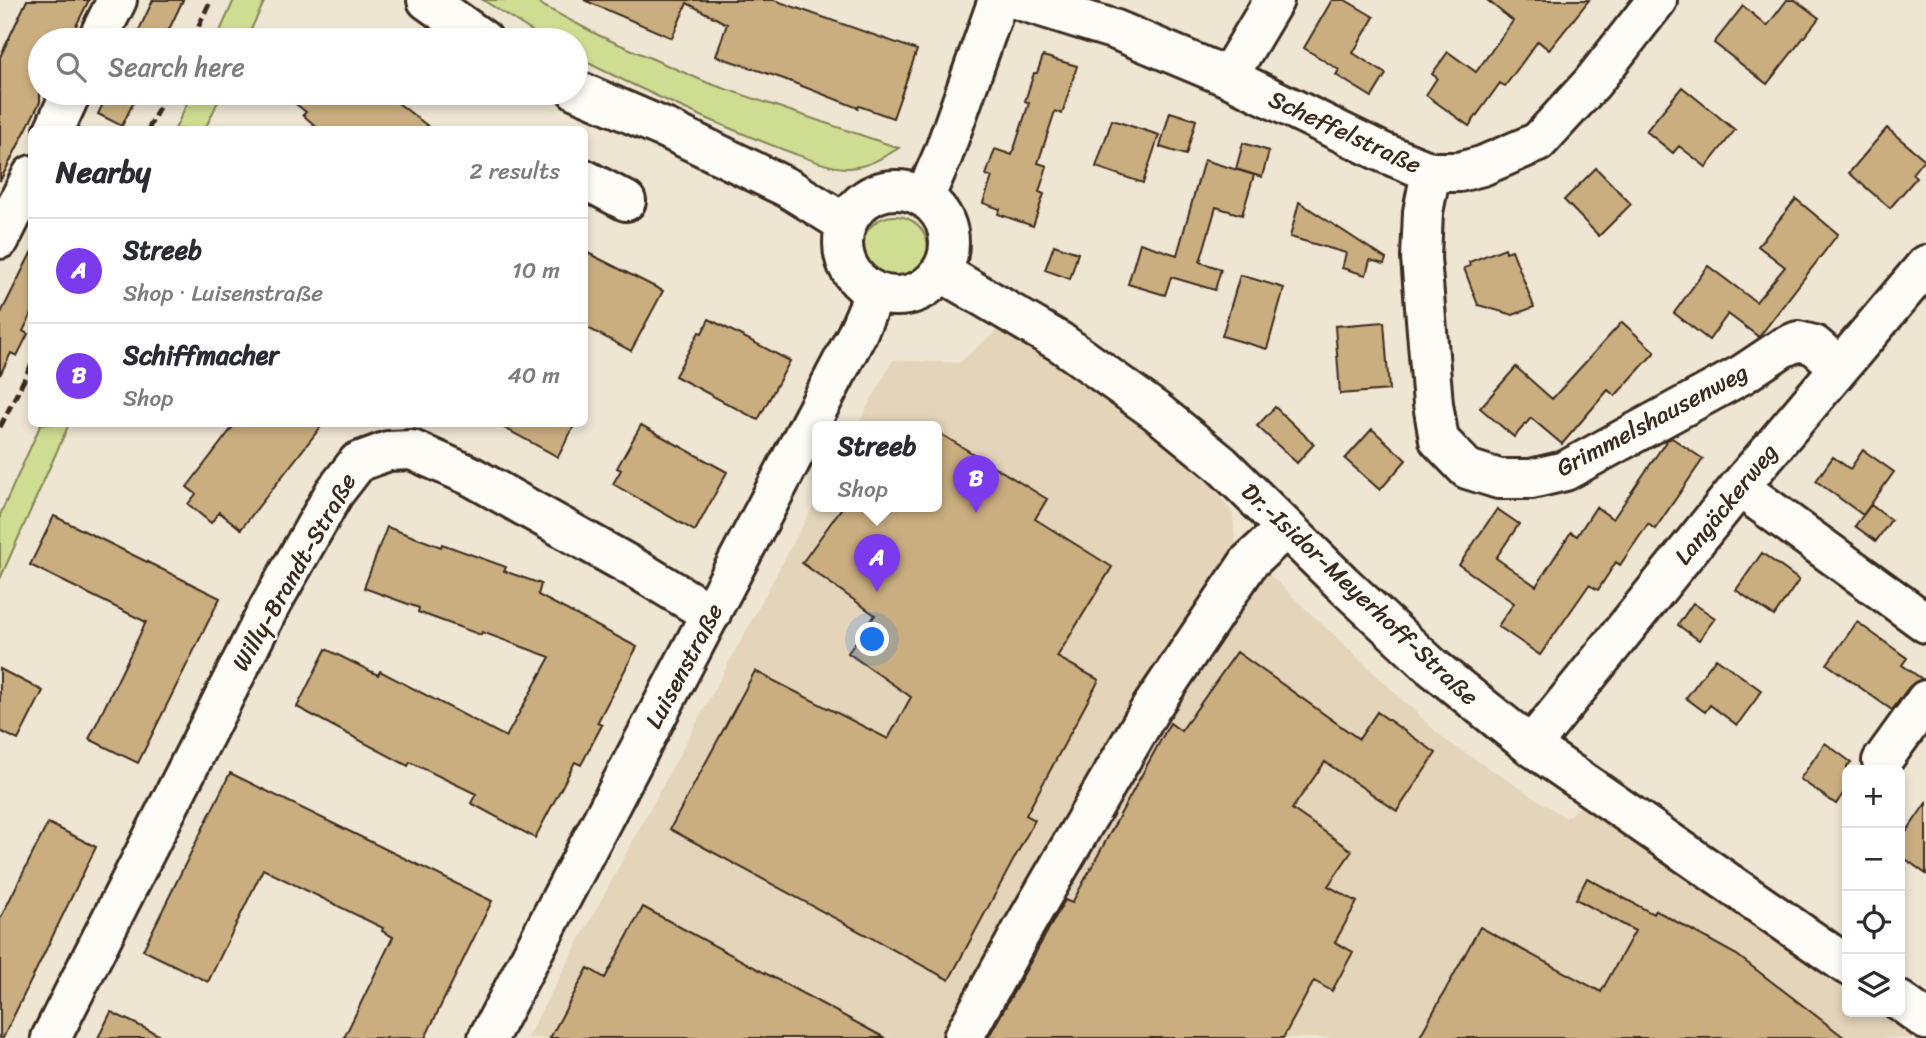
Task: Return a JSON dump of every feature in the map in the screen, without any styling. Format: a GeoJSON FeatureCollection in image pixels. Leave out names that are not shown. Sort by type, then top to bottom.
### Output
{"type":"FeatureCollection","features":[{"type":"Feature","properties":{"kind":"street"},"geometry":{"type":"LineString","coordinates":[[103,28],[117,0]]}},
{"type":"Feature","properties":{"kind":"street"},"geometry":{"type":"LineString","coordinates":[[427,0],[466,28]]}},
{"type":"Feature","properties":{"kind":"street"},"geometry":{"type":"LineString","coordinates":[[924,198],[943,155],[998,0]]}},
{"type":"Feature","properties":{"kind":"street","name":"Scheffelstraße"},"geometry":{"type":"LineString","coordinates":[[1019,0],[1116,30],[1228,77],[1382,152],[1431,172],[1459,172],[1482,166],[1538,142],[1592,83],[1657,0]]}},
{"type":"Feature","properties":{"kind":"street"},"geometry":{"type":"LineString","coordinates":[[1228,77],[1274,0]]}},
{"type":"Feature","properties":{"kind":"street"},"geometry":{"type":"LineString","coordinates":[[588,95],[669,130],[788,188],[846,224]]}},
{"type":"Feature","properties":{"kind":"street"},"geometry":{"type":"LineString","coordinates":[[56,126],[66,105]]}},
{"type":"Feature","properties":{"kind":"street","name":"Grimmelshausenweg"},"geometry":{"type":"LineString","coordinates":[[1431,172],[1423,212],[1421,258],[1433,404],[1439,440],[1467,469],[1499,479],[1531,479],[1565,471],[1798,341],[1814,345],[1840,367]]}},
{"type":"Feature","properties":{"kind":"street"},"geometry":{"type":"LineString","coordinates":[[588,182],[626,201]]}},
{"type":"Feature","properties":{"kind":"street"},"geometry":{"type":"LineString","coordinates":[[0,239],[28,183]]}},
{"type":"Feature","properties":{"kind":"street"},"geometry":{"type":"LineString","coordinates":[[910,191],[924,198],[935,207],[948,232],[947,259],[941,272],[933,282],[912,294],[887,296],[864,286],[847,265],[843,252],[846,224],[859,205],[879,192],[910,191]]}},
{"type":"Feature","properties":{"kind":"street","name":"Langäckerweg"},"geometry":{"type":"LineString","coordinates":[[1531,746],[1739,487],[1926,265]]}},
{"type":"Feature","properties":{"kind":"street","name":"Dr.-Isidor-Meyerhoff-Straße"},"geometry":{"type":"LineString","coordinates":[[941,272],[1060,342],[1156,411],[1221,464],[1431,666],[1531,746],[1842,962]]}},
{"type":"Feature","properties":{"kind":"street","name":"Luisenstraße"},"geometry":{"type":"LineString","coordinates":[[488,1038],[857,334],[875,292]]}},
{"type":"Feature","properties":{"kind":"street","name":"Willy-Brandt-Straße"},"geometry":{"type":"LineString","coordinates":[[51,1038],[269,608],[334,493],[358,462],[388,437],[469,475],[711,614]]}},
{"type":"Feature","properties":{"kind":"street"},"geometry":{"type":"LineString","coordinates":[[1739,487],[1926,623]]}},
{"type":"Feature","properties":{"kind":"street"},"geometry":{"type":"LineString","coordinates":[[963,1038],[1151,708],[1249,562],[1286,528]]}},
{"type":"Feature","properties":{"kind":"street"},"geometry":{"type":"LineString","coordinates":[[1882,761],[1926,700]]}},
{"type":"Feature","properties":{"kind":"street"},"geometry":{"type":"LineString","coordinates":[[1905,1005],[1926,1020]]}},
{"type":"Feature","properties":{"kind":"shaded area"},"geometry":{"type":"Polygon","coordinates":[[[1000,328],[1148,425],[1204,475],[1233,514],[1235,542],[1445,740],[1566,818],[1581,806],[1842,979],[1842,1017],[1896,1017],[1924,1038],[527,1038],[812,508],[812,512],[942,512],[942,421],[860,421],[893,360],[959,363],[1000,328]]]}},
{"type":"Feature","properties":{"kind":"green space"},"geometry":{"type":"Polygon","coordinates":[[[234,0],[265,0],[252,28],[221,28],[234,0]]]}},
{"type":"Feature","properties":{"kind":"green space"},"geometry":{"type":"Polygon","coordinates":[[[483,0],[536,0],[585,28],[527,28],[483,0]]]}},
{"type":"Feature","properties":{"kind":"green space"},"geometry":{"type":"Polygon","coordinates":[[[588,30],[708,83],[899,148],[863,166],[833,166],[760,141],[588,63],[588,30]]]}},
{"type":"Feature","properties":{"kind":"green space"},"geometry":{"type":"Polygon","coordinates":[[[186,105],[216,105],[206,126],[176,126],[186,105]]]}},
{"type":"Feature","properties":{"kind":"green space"},"geometry":{"type":"Polygon","coordinates":[[[895,216],[908,218],[923,231],[928,249],[926,262],[913,277],[895,282],[882,280],[867,267],[862,249],[864,236],[877,221],[895,216]]]}},
{"type":"Feature","properties":{"kind":"green space"},"geometry":{"type":"Polygon","coordinates":[[[40,427],[68,427],[0,579],[0,515],[40,427]]]}},
{"type":"Feature","properties":{"kind":"building"},"geometry":{"type":"Polygon","coordinates":[[[27,0],[89,0],[75,28],[28,28],[28,105],[38,105],[0,181],[0,57],[27,0]]]}},
{"type":"Feature","properties":{"kind":"building"},"geometry":{"type":"Polygon","coordinates":[[[153,0],[183,0],[170,28],[140,28],[153,0]]]}},
{"type":"Feature","properties":{"kind":"building"},"geometry":{"type":"Polygon","coordinates":[[[584,0],[774,0],[917,50],[893,118],[859,106],[858,108],[716,56],[727,24],[687,3],[672,38],[584,0]]]}},
{"type":"Feature","properties":{"kind":"building"},"geometry":{"type":"Polygon","coordinates":[[[1332,0],[1345,0],[1374,17],[1353,53],[1386,74],[1372,97],[1336,75],[1339,70],[1304,48],[1332,0]]]}},
{"type":"Feature","properties":{"kind":"building"},"geometry":{"type":"Polygon","coordinates":[[[1487,0],[1589,0],[1549,50],[1538,41],[1505,86],[1500,83],[1469,126],[1426,95],[1437,78],[1432,74],[1448,52],[1476,72],[1513,21],[1487,0]]]}},
{"type":"Feature","properties":{"kind":"building"},"geometry":{"type":"Polygon","coordinates":[[[1787,0],[1795,0],[1819,18],[1767,84],[1714,43],[1743,6],[1767,26],[1787,0]]]}},
{"type":"Feature","properties":{"kind":"building"},"geometry":{"type":"Polygon","coordinates":[[[1043,56],[1077,66],[1062,114],[1055,111],[1038,163],[1047,166],[1039,192],[1044,194],[1033,226],[998,214],[1000,209],[983,203],[992,177],[986,175],[995,149],[1012,155],[1029,103],[1025,101],[1043,56]]]}},
{"type":"Feature","properties":{"kind":"building"},"geometry":{"type":"Polygon","coordinates":[[[1682,87],[1735,130],[1706,167],[1679,146],[1673,153],[1646,131],[1682,87]]]}},
{"type":"Feature","properties":{"kind":"building"},"geometry":{"type":"Polygon","coordinates":[[[102,105],[132,105],[122,126],[98,114],[102,105]]]}},
{"type":"Feature","properties":{"kind":"building"},"geometry":{"type":"Polygon","coordinates":[[[297,105],[401,105],[428,126],[315,126],[303,115],[306,112],[297,105]]]}},
{"type":"Feature","properties":{"kind":"building"},"geometry":{"type":"Polygon","coordinates":[[[1170,112],[1196,120],[1186,155],[1160,147],[1170,112]]]}},
{"type":"Feature","properties":{"kind":"building"},"geometry":{"type":"Polygon","coordinates":[[[1112,120],[1159,135],[1143,183],[1096,167],[1112,120]]]}},
{"type":"Feature","properties":{"kind":"building"},"geometry":{"type":"Polygon","coordinates":[[[1887,128],[1924,159],[1912,174],[1916,178],[1890,208],[1849,173],[1887,128]]]}},
{"type":"Feature","properties":{"kind":"building"},"geometry":{"type":"Polygon","coordinates":[[[1243,143],[1269,151],[1262,177],[1236,169],[1243,143]]]}},
{"type":"Feature","properties":{"kind":"building"},"geometry":{"type":"Polygon","coordinates":[[[1204,160],[1254,175],[1242,215],[1216,207],[1200,262],[1221,269],[1215,290],[1171,277],[1165,295],[1128,284],[1140,243],[1177,255],[1204,160]]]}},
{"type":"Feature","properties":{"kind":"building"},"geometry":{"type":"Polygon","coordinates":[[[1596,168],[1631,204],[1599,236],[1564,200],[1596,168]]]}},
{"type":"Feature","properties":{"kind":"building"},"geometry":{"type":"Polygon","coordinates":[[[1796,199],[1838,234],[1759,337],[1728,314],[1709,340],[1674,313],[1708,266],[1756,302],[1785,267],[1758,246],[1796,199]]]}},
{"type":"Feature","properties":{"kind":"building"},"geometry":{"type":"Polygon","coordinates":[[[1299,202],[1386,259],[1384,264],[1370,260],[1366,275],[1342,268],[1346,253],[1290,237],[1299,202]]]}},
{"type":"Feature","properties":{"kind":"building"},"geometry":{"type":"Polygon","coordinates":[[[1054,245],[1078,253],[1070,279],[1045,270],[1054,245]]]}},
{"type":"Feature","properties":{"kind":"building"},"geometry":{"type":"Polygon","coordinates":[[[1505,248],[1506,252],[1512,250],[1534,307],[1513,315],[1478,305],[1464,268],[1470,266],[1469,262],[1505,248]]]}},
{"type":"Feature","properties":{"kind":"building"},"geometry":{"type":"Polygon","coordinates":[[[588,253],[663,291],[631,351],[588,328],[588,253]]]}},
{"type":"Feature","properties":{"kind":"building"},"geometry":{"type":"Polygon","coordinates":[[[28,259],[28,321],[23,331],[28,334],[17,356],[11,353],[0,375],[0,315],[28,259]]]}},
{"type":"Feature","properties":{"kind":"building"},"geometry":{"type":"Polygon","coordinates":[[[1240,275],[1284,288],[1267,349],[1222,336],[1240,275]]]}},
{"type":"Feature","properties":{"kind":"building"},"geometry":{"type":"Polygon","coordinates":[[[709,319],[790,361],[758,420],[675,376],[709,319]]]}},
{"type":"Feature","properties":{"kind":"building"},"geometry":{"type":"Polygon","coordinates":[[[1384,322],[1389,390],[1340,394],[1335,326],[1384,322]]]}},
{"type":"Feature","properties":{"kind":"building"},"geometry":{"type":"Polygon","coordinates":[[[1622,322],[1655,352],[1615,396],[1608,390],[1562,444],[1531,418],[1514,437],[1480,408],[1516,367],[1552,399],[1622,322]]]}},
{"type":"Feature","properties":{"kind":"building"},"geometry":{"type":"Polygon","coordinates":[[[1275,407],[1314,444],[1297,463],[1257,426],[1275,407]]]}},
{"type":"Feature","properties":{"kind":"building"},"geometry":{"type":"Polygon","coordinates":[[[641,425],[727,472],[695,531],[613,484],[621,470],[617,468],[641,425]]]}},
{"type":"Feature","properties":{"kind":"building"},"geometry":{"type":"Polygon","coordinates":[[[233,427],[321,427],[241,529],[219,512],[211,523],[188,504],[196,494],[187,487],[233,427]]]}},
{"type":"Feature","properties":{"kind":"building"},"geometry":{"type":"Polygon","coordinates":[[[503,427],[573,427],[558,457],[503,427]]]}},
{"type":"Feature","properties":{"kind":"building"},"geometry":{"type":"Polygon","coordinates":[[[1372,429],[1406,460],[1380,490],[1345,459],[1372,429]]]}},
{"type":"Feature","properties":{"kind":"building"},"geometry":{"type":"Polygon","coordinates":[[[942,435],[1047,499],[1035,519],[1112,567],[1057,657],[1099,680],[1026,815],[1035,820],[949,980],[670,829],[755,671],[888,739],[911,697],[848,653],[875,615],[802,563],[839,512],[942,512],[942,435]]]}},
{"type":"Feature","properties":{"kind":"building"},"geometry":{"type":"Polygon","coordinates":[[[1672,438],[1703,459],[1655,529],[1648,524],[1620,565],[1616,562],[1598,590],[1589,585],[1540,655],[1498,626],[1514,603],[1459,565],[1497,509],[1519,524],[1496,558],[1536,586],[1571,532],[1577,536],[1596,507],[1613,519],[1667,440],[1672,438]]]}},
{"type":"Feature","properties":{"kind":"building"},"geometry":{"type":"Polygon","coordinates":[[[1863,450],[1894,472],[1863,515],[1816,481],[1833,457],[1850,469],[1863,450]]]}},
{"type":"Feature","properties":{"kind":"building"},"geometry":{"type":"Polygon","coordinates":[[[1871,505],[1891,520],[1876,541],[1855,526],[1871,505]]]}},
{"type":"Feature","properties":{"kind":"building"},"geometry":{"type":"Polygon","coordinates":[[[54,516],[220,598],[138,763],[89,739],[146,622],[30,565],[54,516]]]}},
{"type":"Feature","properties":{"kind":"building"},"geometry":{"type":"Polygon","coordinates":[[[387,527],[506,567],[504,571],[541,584],[538,595],[637,647],[597,723],[602,725],[581,765],[575,762],[535,838],[471,803],[476,794],[410,762],[408,766],[297,707],[326,649],[378,675],[380,671],[506,737],[550,657],[418,612],[419,608],[364,588],[387,527]]]}},
{"type":"Feature","properties":{"kind":"building"},"geometry":{"type":"Polygon","coordinates":[[[1762,553],[1799,580],[1774,616],[1736,590],[1762,553]]]}},
{"type":"Feature","properties":{"kind":"building"},"geometry":{"type":"Polygon","coordinates":[[[1693,603],[1715,618],[1699,640],[1678,625],[1693,603]]]}},
{"type":"Feature","properties":{"kind":"building"},"geometry":{"type":"Polygon","coordinates":[[[1857,622],[1907,658],[1902,665],[1922,679],[1909,687],[1892,710],[1827,664],[1857,622]]]}},
{"type":"Feature","properties":{"kind":"building"},"geometry":{"type":"Polygon","coordinates":[[[1237,652],[1359,739],[1377,712],[1436,753],[1397,811],[1325,762],[1292,809],[1352,851],[1328,886],[1357,902],[1335,942],[1353,952],[1332,991],[1314,981],[1283,1038],[988,1038],[1065,900],[1072,903],[1170,723],[1181,731],[1237,652]]]}},
{"type":"Feature","properties":{"kind":"building"},"geometry":{"type":"Polygon","coordinates":[[[1716,658],[1762,691],[1737,725],[1710,705],[1705,712],[1686,698],[1716,658]]]}},
{"type":"Feature","properties":{"kind":"building"},"geometry":{"type":"Polygon","coordinates":[[[0,669],[43,691],[18,740],[0,731],[0,669]]]}},
{"type":"Feature","properties":{"kind":"building"},"geometry":{"type":"Polygon","coordinates":[[[1825,743],[1851,762],[1842,765],[1842,795],[1836,804],[1800,779],[1825,743]]]}},
{"type":"Feature","properties":{"kind":"building"},"geometry":{"type":"Polygon","coordinates":[[[230,773],[492,901],[425,1038],[344,1038],[393,937],[382,931],[383,928],[263,869],[208,982],[143,950],[230,773]]]}},
{"type":"Feature","properties":{"kind":"building"},"geometry":{"type":"Polygon","coordinates":[[[1926,803],[1926,874],[1905,859],[1905,834],[1926,803]]]}},
{"type":"Feature","properties":{"kind":"building"},"geometry":{"type":"Polygon","coordinates":[[[48,823],[96,847],[3,1038],[0,1038],[0,919],[48,823]]]}},
{"type":"Feature","properties":{"kind":"building"},"geometry":{"type":"Polygon","coordinates":[[[1587,878],[1653,914],[1655,910],[1737,955],[1845,1038],[1419,1038],[1480,927],[1601,992],[1635,931],[1576,899],[1587,878]]]}},
{"type":"Feature","properties":{"kind":"building"},"geometry":{"type":"Polygon","coordinates":[[[643,907],[885,1038],[550,1038],[588,968],[605,978],[643,907]]]}},
{"type":"Feature","properties":{"kind":"building"},"geometry":{"type":"Polygon","coordinates":[[[111,1012],[165,1038],[98,1038],[111,1012]]]}},
{"type":"Feature","properties":{"kind":"railway"},"geometry":{"type":"LineString","coordinates":[[198,28],[211,0]]}},
{"type":"Feature","properties":{"kind":"railway"},"geometry":{"type":"LineString","coordinates":[[150,126],[160,105]]}},
{"type":"Feature","properties":{"kind":"railway"},"geometry":{"type":"LineString","coordinates":[[0,427],[28,372]]}},
{"type":"Feature","properties":{"kind":"place","name":"Schiffmacher"},"geometry":{"type":"Point","coordinates":[976,513]}},
{"type":"Feature","properties":{"kind":"place","name":"Streeb"},"geometry":{"type":"Point","coordinates":[877,592]}}]}
